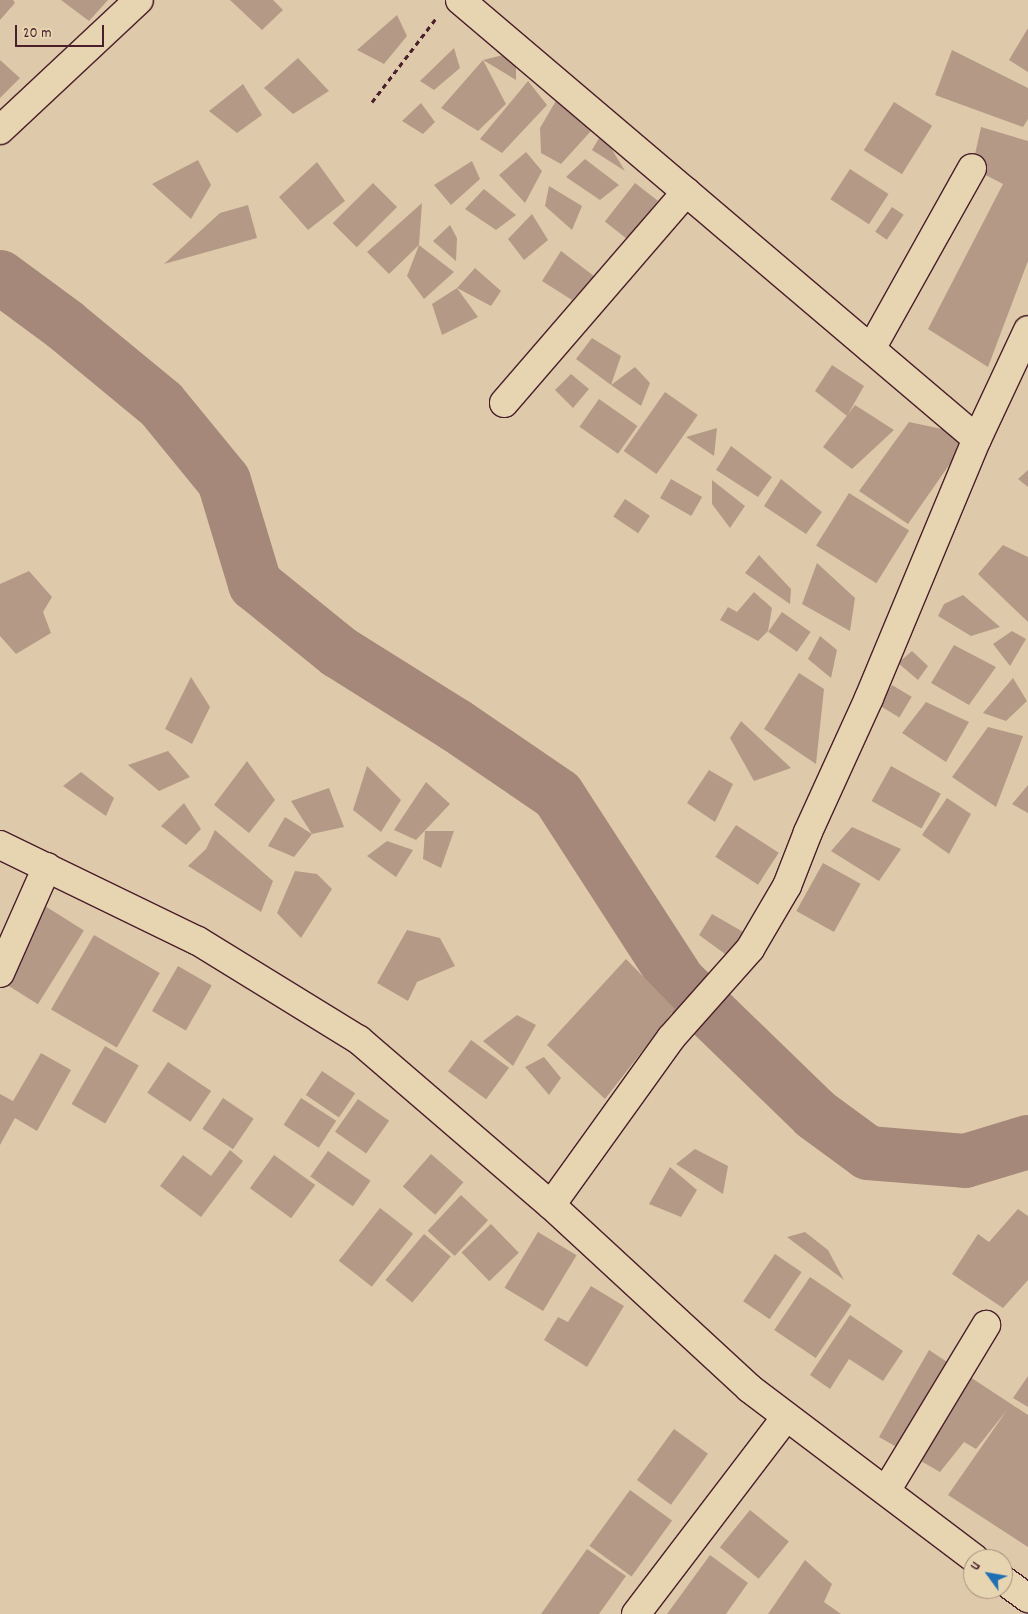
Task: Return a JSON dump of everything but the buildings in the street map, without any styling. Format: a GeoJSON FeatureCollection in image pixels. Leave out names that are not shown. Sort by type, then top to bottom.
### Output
{"type":"FeatureCollection","features":[{"type":"Feature","properties":{"kind":"street"},"geometry":{"type":"LineString","coordinates":[[0,130],[139,0]]}},
{"type":"Feature","properties":{"kind":"street"},"geometry":{"type":"LineString","coordinates":[[449,7],[686,192],[977,440]]}},
{"type":"Feature","properties":{"kind":"street"},"geometry":{"type":"LineString","coordinates":[[871,349],[972,168]]}},
{"type":"Feature","properties":{"kind":"street"},"geometry":{"type":"LineString","coordinates":[[504,403],[686,192]]}},
{"type":"Feature","properties":{"kind":"street"},"geometry":{"type":"LineString","coordinates":[[551,1205],[671,1038],[750,949],[787,886],[808,832],[869,698],[977,440],[1028,330]]}},
{"type":"Feature","properties":{"kind":"street"},"geometry":{"type":"LineString","coordinates":[[0,845],[198,941],[359,1040],[551,1205],[750,1388],[963,1550]]}},
{"type":"Feature","properties":{"kind":"street"},"geometry":{"type":"LineString","coordinates":[[0,973],[47,867]]}},
{"type":"Feature","properties":{"kind":"street"},"geometry":{"type":"LineString","coordinates":[[886,1490],[986,1325]]}},
{"type":"Feature","properties":{"kind":"street"},"geometry":{"type":"LineString","coordinates":[[636,1614],[786,1417]]}},
{"type":"Feature","properties":{"kind":"street"},"geometry":{"type":"LineString","coordinates":[[1013,1587],[1028,1598]]}},
{"type":"Feature","properties":{"kind":"path"},"geometry":{"type":"LineString","coordinates":[[372,102],[449,7]]}},
{"type":"Feature","properties":{"kind":"waterway"},"geometry":{"type":"LineString","coordinates":[[0,277],[65,325],[161,404],[224,481],[255,584],[339,652],[457,726],[558,795],[679,982],[815,1114],[868,1153],[965,1161],[1028,1142]]}}]}
